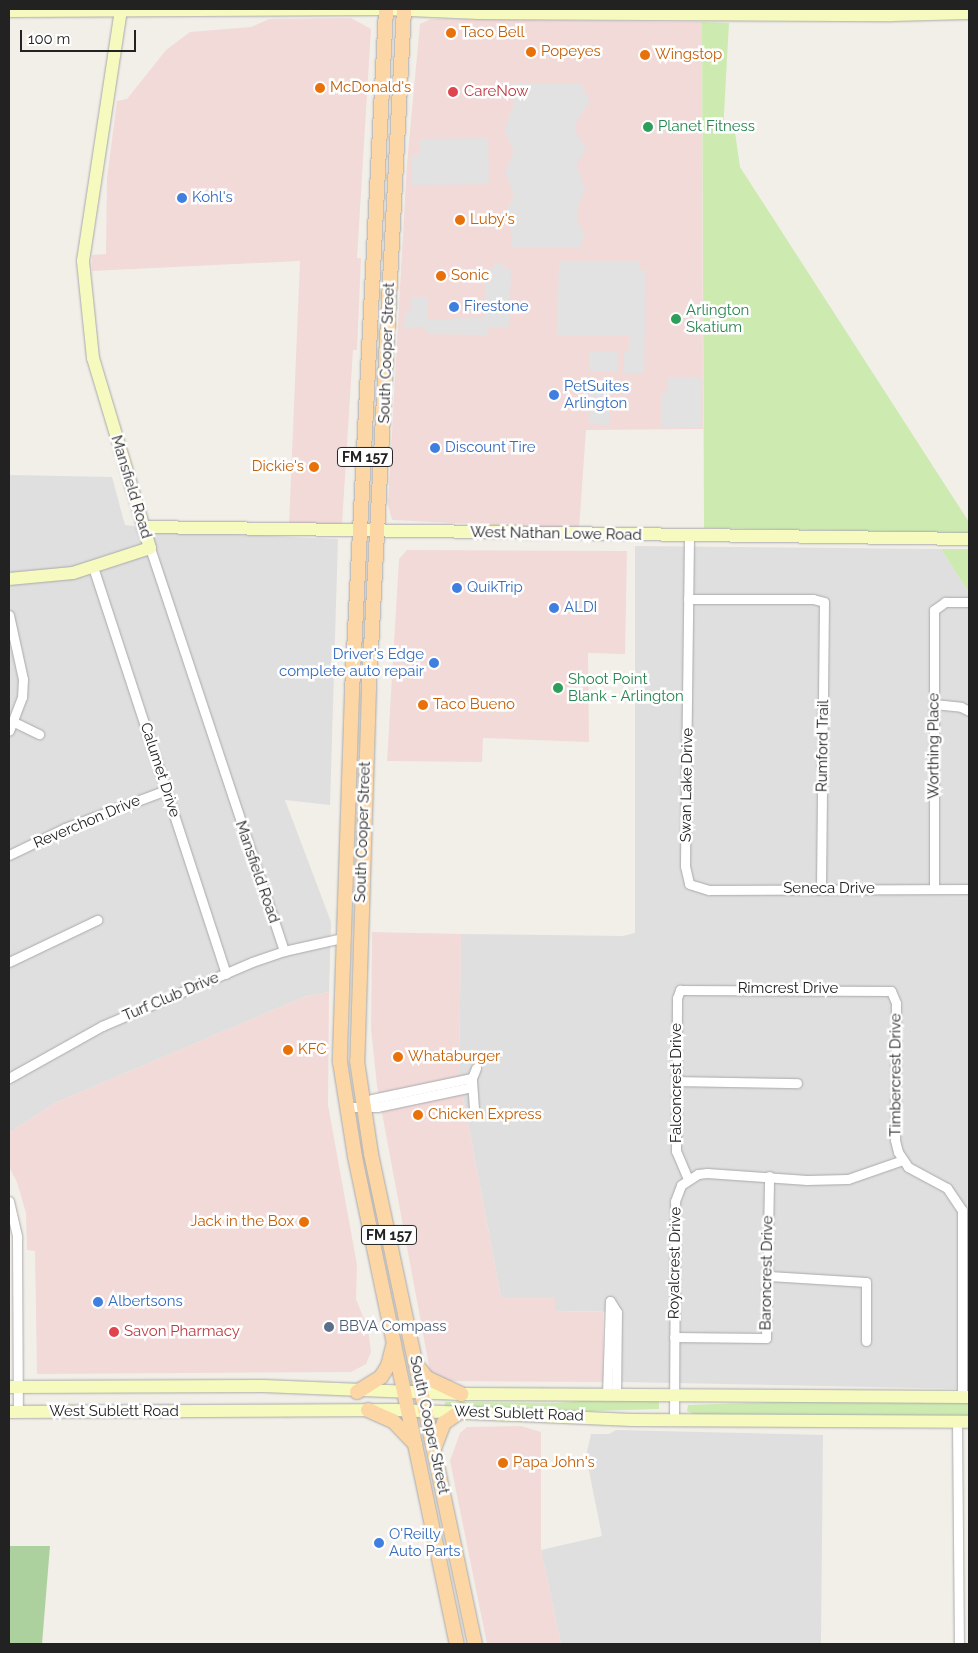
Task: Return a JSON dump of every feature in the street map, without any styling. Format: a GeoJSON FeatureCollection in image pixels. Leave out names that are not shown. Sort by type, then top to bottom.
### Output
{"type":"FeatureCollection","features":[{"type":"Feature","properties":{"kind":"main road","name":"Mansfield Road"},"geometry":{"type":"LineString","coordinates":[[121,9],[83,261],[93,358],[150,548]]}},
{"type":"Feature","properties":{"kind":"main road"},"geometry":{"type":"LineString","coordinates":[[9,11],[386,9],[892,15],[969,13]]}},
{"type":"Feature","properties":{"kind":"main road","name":"South Cooper Street"},"geometry":{"type":"LineString","coordinates":[[386,9],[350,751],[342,938],[340,1062],[347,1107],[394,1340],[458,1644]]}},
{"type":"Feature","properties":{"kind":"main road","name":"South Cooper Street"},"geometry":{"type":"LineString","coordinates":[[404,10],[367,751],[357,1061],[364,1105],[475,1644]]}},
{"type":"Feature","properties":{"kind":"main road","name":"West Nathan Lowe Road"},"geometry":{"type":"LineString","coordinates":[[144,527],[969,539]]}},
{"type":"Feature","properties":{"kind":"main road"},"geometry":{"type":"LineString","coordinates":[[9,579],[46,577],[93,567],[150,548]]}},
{"type":"Feature","properties":{"kind":"main road"},"geometry":{"type":"LineString","coordinates":[[350,751],[367,751]]}},
{"type":"Feature","properties":{"kind":"main road"},"geometry":{"type":"LineString","coordinates":[[357,1392],[381,1377],[388,1366],[394,1340]]}},
{"type":"Feature","properties":{"kind":"main road"},"geometry":{"type":"LineString","coordinates":[[417,1365],[426,1378],[461,1394]]}},
{"type":"Feature","properties":{"kind":"main road","name":"West Sublett Road"},"geometry":{"type":"LineString","coordinates":[[14,1387],[263,1386],[357,1392],[461,1394],[965,1397]]}},
{"type":"Feature","properties":{"kind":"main road"},"geometry":{"type":"LineString","coordinates":[[368,1410],[393,1421],[416,1445]]}},
{"type":"Feature","properties":{"kind":"main road","name":"West Sublett Road"},"geometry":{"type":"LineString","coordinates":[[13,1412],[409,1410],[674,1420],[963,1422]]}},
{"type":"Feature","properties":{"kind":"main road"},"geometry":{"type":"LineString","coordinates":[[434,1449],[444,1423],[461,1412]]}},
{"type":"Feature","properties":{"kind":"street","name":"Swan Lake Drive"},"geometry":{"type":"LineString","coordinates":[[688,536],[685,866],[689,884]]}},
{"type":"Feature","properties":{"kind":"street","name":"Mansfield Road"},"geometry":{"type":"LineString","coordinates":[[150,548],[284,951]]}},
{"type":"Feature","properties":{"kind":"street","name":"Calumet Drive"},"geometry":{"type":"LineString","coordinates":[[93,567],[226,974]]}},
{"type":"Feature","properties":{"kind":"street","name":"Rumford Trail"},"geometry":{"type":"LineString","coordinates":[[688,599],[813,599],[824,602],[821,890]]}},
{"type":"Feature","properties":{"kind":"street","name":"Worthing Place"},"geometry":{"type":"LineString","coordinates":[[934,889],[934,610],[938,604],[969,602]]}},
{"type":"Feature","properties":{"kind":"street"},"geometry":{"type":"LineString","coordinates":[[9,615],[22,679],[22,697],[9,731]]}},
{"type":"Feature","properties":{"kind":"street"},"geometry":{"type":"LineString","coordinates":[[934,704],[962,707],[969,711]]}},
{"type":"Feature","properties":{"kind":"street"},"geometry":{"type":"LineString","coordinates":[[14,722],[39,734]]}},
{"type":"Feature","properties":{"kind":"street","name":"Reverchon Drive"},"geometry":{"type":"LineString","coordinates":[[9,855],[65,828],[166,790]]}},
{"type":"Feature","properties":{"kind":"street","name":"Seneca Drive"},"geometry":{"type":"LineString","coordinates":[[689,884],[709,890],[969,889]]}},
{"type":"Feature","properties":{"kind":"street"},"geometry":{"type":"LineString","coordinates":[[9,962],[98,920]]}},
{"type":"Feature","properties":{"kind":"street","name":"Turf Club Drive"},"geometry":{"type":"LineString","coordinates":[[9,1078],[102,1026],[284,951],[342,938]]}},
{"type":"Feature","properties":{"kind":"street","name":"Rimcrest Drive"},"geometry":{"type":"LineString","coordinates":[[685,988],[891,992]]}},
{"type":"Feature","properties":{"kind":"street","name":"Falconcrest Drive"},"geometry":{"type":"LineString","coordinates":[[685,988],[680,990],[677,998],[676,1151],[688,1179]]}},
{"type":"Feature","properties":{"kind":"street","name":"Timbercrest Drive"},"geometry":{"type":"LineString","coordinates":[[891,992],[896,1003],[894,1140],[903,1160]]}},
{"type":"Feature","properties":{"kind":"street"},"geometry":{"type":"LineString","coordinates":[[474,1109],[472,1082],[476,1068]]}},
{"type":"Feature","properties":{"kind":"street"},"geometry":{"type":"LineString","coordinates":[[677,1081],[797,1083]]}},
{"type":"Feature","properties":{"kind":"street"},"geometry":{"type":"LineString","coordinates":[[347,1107],[364,1105],[377,1107],[472,1082]]}},
{"type":"Feature","properties":{"kind":"street"},"geometry":{"type":"LineString","coordinates":[[688,1179],[707,1172],[816,1181],[848,1179],[903,1160],[917,1172],[947,1188],[962,1210],[965,1397]]}},
{"type":"Feature","properties":{"kind":"street","name":"Baroncrest Drive"},"geometry":{"type":"LineString","coordinates":[[674,1337],[766,1338],[769,1276],[769,1176]]}},
{"type":"Feature","properties":{"kind":"street","name":"Royalcrest Drive"},"geometry":{"type":"LineString","coordinates":[[674,1420],[675,1201],[681,1185],[688,1179]]}},
{"type":"Feature","properties":{"kind":"street"},"geometry":{"type":"LineString","coordinates":[[9,1201],[13,1237],[13,1412]]}},
{"type":"Feature","properties":{"kind":"street"},"geometry":{"type":"LineString","coordinates":[[769,1276],[866,1282],[866,1341]]}},
{"type":"Feature","properties":{"kind":"street"},"geometry":{"type":"LineString","coordinates":[[611,1395],[612,1352]]}},
{"type":"Feature","properties":{"kind":"street"},"geometry":{"type":"LineString","coordinates":[[959,1644],[963,1422]]}},
{"type":"Feature","properties":{"kind":"shaded area"},"geometry":{"type":"Polygon","coordinates":[[[351,18],[371,29],[357,258],[361,258],[357,350],[353,350],[342,524],[289,525],[300,261],[92,271],[92,255],[106,254],[107,178],[117,101],[127,99],[166,50],[190,32],[251,27],[269,19],[351,18]]]}},
{"type":"Feature","properties":{"kind":"shaded area"},"geometry":{"type":"Polygon","coordinates":[[[431,19],[702,22],[703,429],[586,430],[579,529],[392,520],[388,505],[407,163],[420,24],[431,19]]]}},
{"type":"Feature","properties":{"kind":"shaded area"},"geometry":{"type":"Polygon","coordinates":[[[504,83],[581,84],[590,101],[575,124],[577,134],[586,149],[576,165],[585,188],[577,210],[577,221],[584,232],[581,247],[512,247],[511,230],[504,216],[514,196],[505,172],[514,151],[504,129],[513,107],[513,98],[504,83]]]}},
{"type":"Feature","properties":{"kind":"shaded area"},"geometry":{"type":"Polygon","coordinates":[[[488,138],[489,184],[411,185],[411,155],[419,155],[419,139],[488,138]]]}},
{"type":"Feature","properties":{"kind":"shaded area"},"geometry":{"type":"Polygon","coordinates":[[[559,261],[640,261],[640,270],[646,271],[644,373],[624,373],[624,351],[630,350],[629,335],[557,335],[559,261]]]}},
{"type":"Feature","properties":{"kind":"shaded area"},"geometry":{"type":"Polygon","coordinates":[[[494,263],[504,264],[505,269],[511,270],[509,327],[487,327],[487,335],[427,334],[424,326],[404,329],[405,311],[412,310],[410,297],[427,297],[427,320],[486,317],[486,269],[493,269],[494,263]]]}},
{"type":"Feature","properties":{"kind":"shaded area"},"geometry":{"type":"Polygon","coordinates":[[[590,352],[617,352],[617,371],[590,371],[590,352]]]}},
{"type":"Feature","properties":{"kind":"shaded area"},"geometry":{"type":"Polygon","coordinates":[[[668,378],[702,378],[701,427],[661,427],[661,392],[668,392],[668,378]]]}},
{"type":"Feature","properties":{"kind":"shaded area"},"geometry":{"type":"Polygon","coordinates":[[[590,391],[604,391],[604,398],[610,398],[609,425],[589,424],[590,391]]]}},
{"type":"Feature","properties":{"kind":"shaded area"},"geometry":{"type":"Polygon","coordinates":[[[9,475],[112,477],[125,525],[200,533],[338,539],[330,805],[285,800],[331,922],[329,992],[304,997],[55,1103],[9,1133],[9,475]]]}},
{"type":"Feature","properties":{"kind":"shaded area"},"geometry":{"type":"Polygon","coordinates":[[[635,546],[941,549],[969,593],[969,1389],[622,1382],[622,1312],[555,1311],[555,1297],[501,1297],[459,1075],[461,934],[623,936],[635,933],[635,546]]]}},
{"type":"Feature","properties":{"kind":"shaded area"},"geometry":{"type":"Polygon","coordinates":[[[407,550],[627,551],[625,654],[588,653],[589,742],[483,738],[482,762],[387,761],[399,559],[407,550]]]}},
{"type":"Feature","properties":{"kind":"shaded area"},"geometry":{"type":"Polygon","coordinates":[[[372,932],[461,934],[459,1075],[501,1297],[555,1297],[555,1311],[603,1312],[603,1382],[444,1381],[430,1371],[377,1086],[371,1029],[372,932]]]}},
{"type":"Feature","properties":{"kind":"shaded area"},"geometry":{"type":"Polygon","coordinates":[[[329,992],[328,1105],[357,1265],[356,1299],[368,1329],[371,1352],[366,1364],[351,1372],[37,1374],[35,1251],[27,1250],[26,1213],[17,1182],[9,1167],[9,1133],[55,1103],[304,997],[329,992]]]}},
{"type":"Feature","properties":{"kind":"shaded area"},"geometry":{"type":"Polygon","coordinates":[[[521,1426],[541,1432],[541,1550],[561,1644],[487,1644],[450,1461],[460,1433],[467,1427],[521,1426]]]}},
{"type":"Feature","properties":{"kind":"shaded area"},"geometry":{"type":"Polygon","coordinates":[[[616,1430],[823,1435],[821,1644],[561,1644],[541,1550],[602,1536],[586,1456],[591,1434],[609,1434],[616,1430]]]}},
{"type":"Feature","properties":{"kind":"green space"},"geometry":{"type":"Polygon","coordinates":[[[702,22],[729,23],[723,132],[735,132],[740,167],[969,522],[969,533],[704,528],[702,22]]]}},
{"type":"Feature","properties":{"kind":"green space"},"geometry":{"type":"Polygon","coordinates":[[[941,549],[969,549],[969,593],[941,549]]]}},
{"type":"Feature","properties":{"kind":"green space"},"geometry":{"type":"Polygon","coordinates":[[[596,1400],[655,1400],[659,1402],[659,1409],[558,1412],[444,1408],[445,1402],[557,1403],[596,1400]]]}},
{"type":"Feature","properties":{"kind":"green space"},"geometry":{"type":"Polygon","coordinates":[[[779,1402],[969,1402],[969,1415],[696,1415],[687,1411],[688,1405],[779,1402]]]}},
{"type":"Feature","properties":{"kind":"green space"},"geometry":{"type":"Polygon","coordinates":[[[9,1546],[50,1546],[42,1644],[9,1644],[9,1546]]]}},
{"type":"Feature","properties":{"kind":"place","name":"Taco Bell"},"geometry":{"type":"Point","coordinates":[451,33]}},
{"type":"Feature","properties":{"kind":"place","name":"Popeyes"},"geometry":{"type":"Point","coordinates":[531,52]}},
{"type":"Feature","properties":{"kind":"place","name":"Wingstop"},"geometry":{"type":"Point","coordinates":[645,55]}},
{"type":"Feature","properties":{"kind":"place","name":"McDonald's"},"geometry":{"type":"Point","coordinates":[320,88]}},
{"type":"Feature","properties":{"kind":"place","name":"CareNow"},"geometry":{"type":"Point","coordinates":[453,92]}},
{"type":"Feature","properties":{"kind":"place","name":"Planet Fitness"},"geometry":{"type":"Point","coordinates":[648,127]}},
{"type":"Feature","properties":{"kind":"place","name":"Kohl's"},"geometry":{"type":"Point","coordinates":[182,198]}},
{"type":"Feature","properties":{"kind":"place","name":"Luby's"},"geometry":{"type":"Point","coordinates":[460,220]}},
{"type":"Feature","properties":{"kind":"place","name":"Sonic"},"geometry":{"type":"Point","coordinates":[441,276]}},
{"type":"Feature","properties":{"kind":"place","name":"Firestone"},"geometry":{"type":"Point","coordinates":[454,307]}},
{"type":"Feature","properties":{"kind":"place","name":"Arlington Skatium"},"geometry":{"type":"Point","coordinates":[676,319]}},
{"type":"Feature","properties":{"kind":"place","name":"PetSuites Arlington"},"geometry":{"type":"Point","coordinates":[554,395]}},
{"type":"Feature","properties":{"kind":"place","name":"Discount Tire"},"geometry":{"type":"Point","coordinates":[435,448]}},
{"type":"Feature","properties":{"kind":"place","name":"Dickie's"},"geometry":{"type":"Point","coordinates":[314,467]}},
{"type":"Feature","properties":{"kind":"place","name":"QuikTrip"},"geometry":{"type":"Point","coordinates":[457,588]}},
{"type":"Feature","properties":{"kind":"place","name":"ALDI"},"geometry":{"type":"Point","coordinates":[554,608]}},
{"type":"Feature","properties":{"kind":"place","name":"Driver's Edge complete auto repair"},"geometry":{"type":"Point","coordinates":[434,663]}},
{"type":"Feature","properties":{"kind":"place","name":"Shoot Point Blank - Arlington"},"geometry":{"type":"Point","coordinates":[558,688]}},
{"type":"Feature","properties":{"kind":"place","name":"Taco Bueno"},"geometry":{"type":"Point","coordinates":[423,705]}},
{"type":"Feature","properties":{"kind":"place","name":"KFC"},"geometry":{"type":"Point","coordinates":[288,1050]}},
{"type":"Feature","properties":{"kind":"place","name":"Whataburger"},"geometry":{"type":"Point","coordinates":[398,1057]}},
{"type":"Feature","properties":{"kind":"place","name":"Chicken Express"},"geometry":{"type":"Point","coordinates":[418,1115]}},
{"type":"Feature","properties":{"kind":"place","name":"Jack in the Box"},"geometry":{"type":"Point","coordinates":[304,1222]}},
{"type":"Feature","properties":{"kind":"place","name":"Albertsons"},"geometry":{"type":"Point","coordinates":[98,1302]}},
{"type":"Feature","properties":{"kind":"place","name":"BBVA Compass"},"geometry":{"type":"Point","coordinates":[329,1327]}},
{"type":"Feature","properties":{"kind":"place","name":"Savon Pharmacy"},"geometry":{"type":"Point","coordinates":[114,1332]}},
{"type":"Feature","properties":{"kind":"place","name":"Papa John's"},"geometry":{"type":"Point","coordinates":[503,1463]}},
{"type":"Feature","properties":{"kind":"place","name":"O'Reilly Auto Parts"},"geometry":{"type":"Point","coordinates":[379,1543]}}]}
